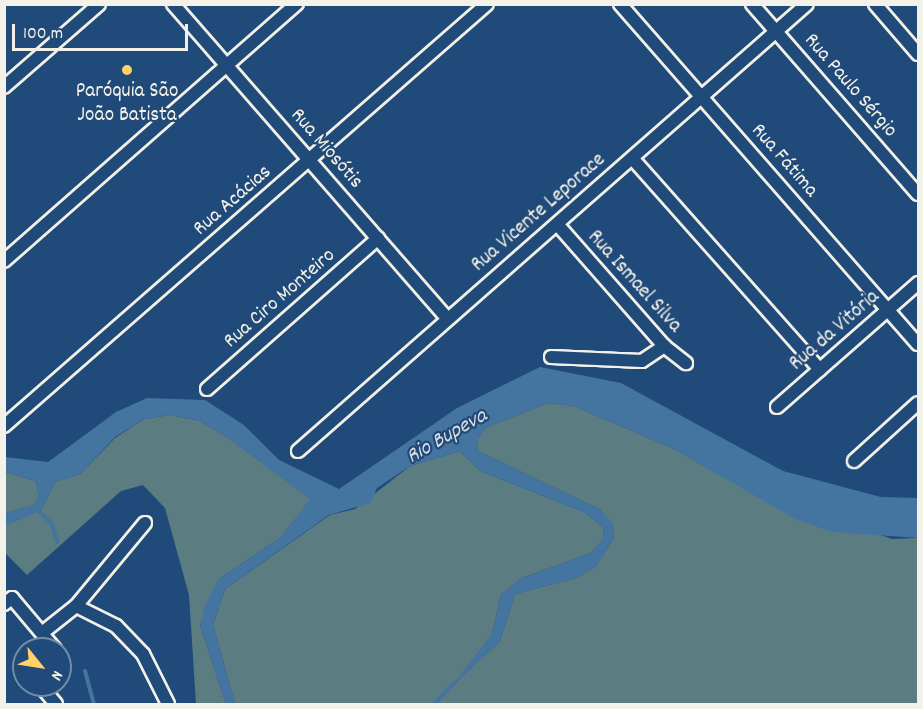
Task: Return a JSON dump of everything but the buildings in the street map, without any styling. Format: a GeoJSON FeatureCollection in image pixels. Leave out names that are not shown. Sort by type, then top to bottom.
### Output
{"type":"FeatureCollection","features":[{"type":"Feature","properties":{"kind":"street"},"geometry":{"type":"LineString","coordinates":[[4,87],[99,4]]}},
{"type":"Feature","properties":{"kind":"street","name":"Rua Miosótis"},"geometry":{"type":"LineString","coordinates":[[174,4],[448,319]]}},
{"type":"Feature","properties":{"kind":"street"},"geometry":{"type":"LineString","coordinates":[[4,261],[297,4]]}},
{"type":"Feature","properties":{"kind":"street","name":"Rua Acácias"},"geometry":{"type":"LineString","coordinates":[[4,426],[487,4]]}},
{"type":"Feature","properties":{"kind":"street","name":"Rua Fátima"},"geometry":{"type":"LineString","coordinates":[[620,4],[918,344]]}},
{"type":"Feature","properties":{"kind":"street","name":"Rua Paulo Sérgio"},"geometry":{"type":"LineString","coordinates":[[752,4],[918,194]]}},
{"type":"Feature","properties":{"kind":"street","name":"Rua Vicente Leporace"},"geometry":{"type":"LineString","coordinates":[[298,451],[807,4]]}},
{"type":"Feature","properties":{"kind":"street"},"geometry":{"type":"LineString","coordinates":[[875,4],[918,54]]}},
{"type":"Feature","properties":{"kind":"street"},"geometry":{"type":"LineString","coordinates":[[632,158],[820,370]]}},
{"type":"Feature","properties":{"kind":"street","name":"Rua Ismael Silva"},"geometry":{"type":"LineString","coordinates":[[557,224],[664,346],[686,363]]}},
{"type":"Feature","properties":{"kind":"street","name":"Rua Ciro Monteiro"},"geometry":{"type":"LineString","coordinates":[[207,389],[378,238]]}},
{"type":"Feature","properties":{"kind":"street","name":"Rua da Vitória"},"geometry":{"type":"LineString","coordinates":[[777,408],[918,283]]}},
{"type":"Feature","properties":{"kind":"street"},"geometry":{"type":"LineString","coordinates":[[551,357],[642,361],[664,346]]}},
{"type":"Feature","properties":{"kind":"street"},"geometry":{"type":"LineString","coordinates":[[854,461],[918,403]]}},
{"type":"Feature","properties":{"kind":"street"},"geometry":{"type":"LineString","coordinates":[[42,633],[76,606],[145,523]]}},
{"type":"Feature","properties":{"kind":"street"},"geometry":{"type":"LineString","coordinates":[[8,601],[45,637]]}},
{"type":"Feature","properties":{"kind":"street"},"geometry":{"type":"LineString","coordinates":[[76,606],[133,640],[168,705]]}},
{"type":"Feature","properties":{"kind":"green space"},"geometry":{"type":"Polygon","coordinates":[[[548,403],[574,406],[672,448],[727,479],[892,539],[918,538],[918,704],[235,704],[213,625],[225,589],[330,515],[355,509],[410,466],[460,451],[480,471],[584,512],[603,527],[604,538],[591,553],[522,578],[501,595],[492,634],[454,684],[500,641],[515,594],[576,578],[595,567],[614,538],[601,510],[478,451],[477,439],[487,427],[548,403]]]}},
{"type":"Feature","properties":{"kind":"green space"},"geometry":{"type":"Polygon","coordinates":[[[170,415],[200,421],[227,437],[311,499],[281,537],[218,580],[200,625],[226,704],[196,704],[189,595],[165,508],[143,485],[121,491],[27,575],[5,553],[4,526],[41,510],[55,482],[80,474],[115,438],[144,419],[170,415]]]}},
{"type":"Feature","properties":{"kind":"green space"},"geometry":{"type":"Polygon","coordinates":[[[5,472],[36,481],[39,498],[33,506],[5,513],[5,472]]]}},
{"type":"Feature","properties":{"kind":"water","name":"Rio Bupeva"},"geometry":{"type":"Polygon","coordinates":[[[540,367],[621,383],[783,471],[881,497],[918,498],[918,538],[832,532],[795,519],[672,448],[574,406],[548,403],[487,427],[477,439],[478,451],[601,510],[614,525],[614,538],[595,567],[576,578],[515,594],[500,641],[451,687],[492,634],[501,595],[522,578],[591,553],[604,538],[603,527],[584,512],[480,471],[460,451],[410,466],[377,488],[370,503],[329,515],[225,589],[213,625],[235,704],[226,704],[200,625],[205,605],[218,580],[281,537],[310,499],[227,437],[200,421],[170,415],[144,419],[115,437],[80,474],[55,482],[41,510],[5,526],[5,513],[32,506],[39,498],[36,481],[5,472],[5,457],[48,462],[116,412],[147,398],[205,400],[244,425],[279,460],[339,489],[457,408],[540,367]]]}},
{"type":"Feature","properties":{"kind":"waterway"},"geometry":{"type":"LineString","coordinates":[[37,509],[52,524],[57,542]]}},
{"type":"Feature","properties":{"kind":"waterway"},"geometry":{"type":"LineString","coordinates":[[85,671],[94,704]]}},
{"type":"Feature","properties":{"kind":"waterway"},"geometry":{"type":"LineString","coordinates":[[434,704],[454,683]]}},
{"type":"Feature","properties":{"kind":"place","name":"Paróquia São João Batista"},"geometry":{"type":"Point","coordinates":[127,70]}}]}
